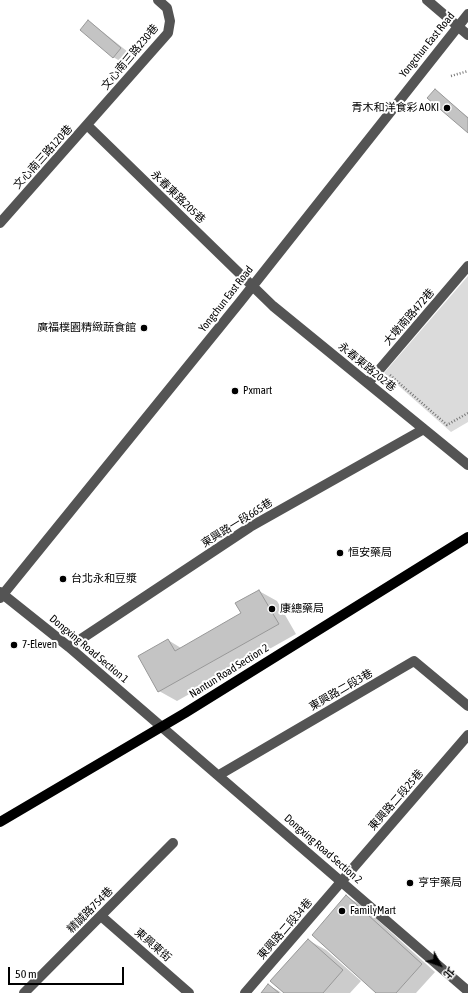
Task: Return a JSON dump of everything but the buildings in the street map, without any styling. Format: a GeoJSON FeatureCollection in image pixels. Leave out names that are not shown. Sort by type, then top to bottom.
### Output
{"type":"FeatureCollection","features":[{"type":"Feature","properties":{"kind":"main road","name":"Nantun Road Section 2"},"geometry":{"type":"LineString","coordinates":[[0,822],[161,727],[468,537]]}},
{"type":"Feature","properties":{"kind":"street","name":"文心南三路230巷"},"geometry":{"type":"LineString","coordinates":[[87,125],[168,33],[170,21],[167,8],[158,0]]}},
{"type":"Feature","properties":{"kind":"street"},"geometry":{"type":"LineString","coordinates":[[427,0],[468,35]]}},
{"type":"Feature","properties":{"kind":"street","name":"Yongchun East Road"},"geometry":{"type":"LineString","coordinates":[[1,595],[253,286],[468,14]]}},
{"type":"Feature","properties":{"kind":"street","name":"文心南三路120巷"},"geometry":{"type":"LineString","coordinates":[[0,223],[87,125]]}},
{"type":"Feature","properties":{"kind":"street","name":"永春東路205巷"},"geometry":{"type":"LineString","coordinates":[[87,125],[253,286]]}},
{"type":"Feature","properties":{"kind":"street","name":"大墩南路472巷"},"geometry":{"type":"LineString","coordinates":[[368,383],[468,266]]}},
{"type":"Feature","properties":{"kind":"street","name":"永春東路202巷"},"geometry":{"type":"LineString","coordinates":[[253,286],[273,306],[468,465]]}},
{"type":"Feature","properties":{"kind":"street","name":"東興路一段665巷"},"geometry":{"type":"LineString","coordinates":[[69,647],[250,527],[424,429]]}},
{"type":"Feature","properties":{"kind":"street","name":"Dongxing Road Section 1"},"geometry":{"type":"LineString","coordinates":[[1,595],[69,647],[161,727]]}},
{"type":"Feature","properties":{"kind":"street","name":"東興路二段3巷"},"geometry":{"type":"LineString","coordinates":[[218,775],[414,661],[468,706]]}},
{"type":"Feature","properties":{"kind":"street","name":"Dongxing Road Section 2"},"geometry":{"type":"LineString","coordinates":[[161,727],[468,990]]}},
{"type":"Feature","properties":{"kind":"street","name":"東興路二段25巷"},"geometry":{"type":"LineString","coordinates":[[343,882],[468,735]]}},
{"type":"Feature","properties":{"kind":"street","name":"精誠路754巷"},"geometry":{"type":"LineString","coordinates":[[24,993],[173,843]]}},
{"type":"Feature","properties":{"kind":"street","name":"東興路二段34巷"},"geometry":{"type":"LineString","coordinates":[[245,993],[343,882]]}},
{"type":"Feature","properties":{"kind":"street","name":"東興東街"},"geometry":{"type":"LineString","coordinates":[[101,916],[189,993]]}},
{"type":"Feature","properties":{"kind":"path"},"geometry":{"type":"LineString","coordinates":[[451,76],[468,71]]}},
{"type":"Feature","properties":{"kind":"path"},"geometry":{"type":"LineString","coordinates":[[382,367],[447,425],[468,414]]}},
{"type":"Feature","properties":{"kind":"shaded area"},"geometry":{"type":"Polygon","coordinates":[[[468,276],[468,422],[451,432],[384,373],[468,276]]]}},
{"type":"Feature","properties":{"kind":"place","name":"青木和洋食彩 AOKI"},"geometry":{"type":"Point","coordinates":[447,108]}},
{"type":"Feature","properties":{"kind":"place","name":"廣福樸園精緻蔬食館"},"geometry":{"type":"Point","coordinates":[144,328]}},
{"type":"Feature","properties":{"kind":"place","name":"Pxmart"},"geometry":{"type":"Point","coordinates":[235,391]}},
{"type":"Feature","properties":{"kind":"place","name":"恒安藥局"},"geometry":{"type":"Point","coordinates":[340,553]}},
{"type":"Feature","properties":{"kind":"place","name":"台北永和豆漿"},"geometry":{"type":"Point","coordinates":[63,579]}},
{"type":"Feature","properties":{"kind":"place","name":"康總藥局"},"geometry":{"type":"Point","coordinates":[272,609]}},
{"type":"Feature","properties":{"kind":"place","name":"7-Eleven"},"geometry":{"type":"Point","coordinates":[14,645]}},
{"type":"Feature","properties":{"kind":"place","name":"亨宇藥局"},"geometry":{"type":"Point","coordinates":[410,883]}},
{"type":"Feature","properties":{"kind":"place","name":"FamilyMart"},"geometry":{"type":"Point","coordinates":[342,911]}}]}
